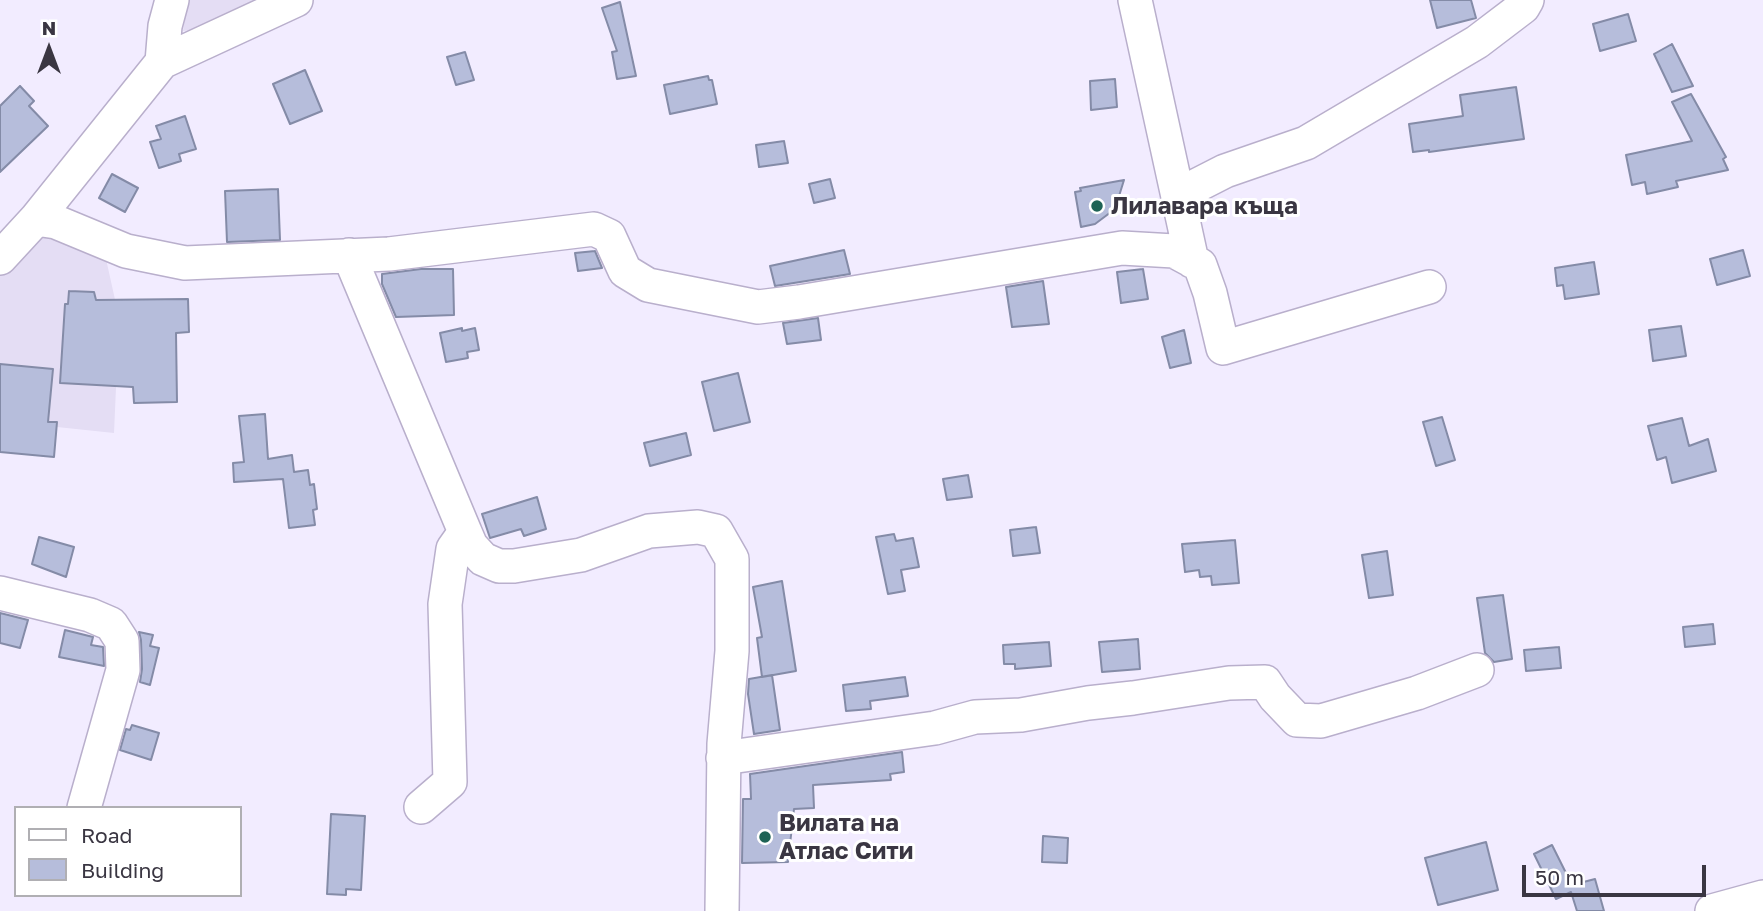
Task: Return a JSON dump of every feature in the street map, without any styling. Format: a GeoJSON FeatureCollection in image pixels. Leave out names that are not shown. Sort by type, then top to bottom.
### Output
{"type":"FeatureCollection","features":[{"type":"Feature","properties":{"kind":"street"},"geometry":{"type":"LineString","coordinates":[[162,62],[165,26],[172,0]]}},
{"type":"Feature","properties":{"kind":"street"},"geometry":{"type":"LineString","coordinates":[[0,258],[36,219],[162,62],[296,0]]}},
{"type":"Feature","properties":{"kind":"street"},"geometry":{"type":"LineString","coordinates":[[1135,0],[1192,261]]}},
{"type":"Feature","properties":{"kind":"street"},"geometry":{"type":"LineString","coordinates":[[1178,195],[1225,171],[1306,143],[1478,42],[1523,7],[1527,0]]}},
{"type":"Feature","properties":{"kind":"street"},"geometry":{"type":"LineString","coordinates":[[36,219],[56,222],[125,251],[185,263],[389,254],[594,229],[609,236],[625,271],[648,285],[758,307],[1122,248],[1174,251],[1200,265],[1210,293],[1223,348],[1429,287]]}},
{"type":"Feature","properties":{"kind":"street"},"geometry":{"type":"LineString","coordinates":[[349,255],[471,546],[483,559],[499,566],[514,566],[581,555],[649,531],[698,527],[716,531],[732,559],[732,651],[723,758],[722,911]]}},
{"type":"Feature","properties":{"kind":"street"},"geometry":{"type":"LineString","coordinates":[[421,807],[450,782],[445,604],[453,549],[465,532]]}},
{"type":"Feature","properties":{"kind":"street"},"geometry":{"type":"LineString","coordinates":[[0,593],[90,615],[111,625],[122,641],[123,670],[84,806]]}},
{"type":"Feature","properties":{"kind":"street"},"geometry":{"type":"LineString","coordinates":[[723,758],[934,728],[975,717],[1021,715],[1229,683],[1265,682],[1297,720],[1321,721],[1417,693],[1477,670]]}},
{"type":"Feature","properties":{"kind":"street"},"geometry":{"type":"LineString","coordinates":[[1712,911],[1763,897]]}},
{"type":"Feature","properties":{"kind":"shaded area"},"geometry":{"type":"Polygon","coordinates":[[[188,0],[260,0],[201,29],[183,31],[188,0]]]}},
{"type":"Feature","properties":{"kind":"shaded area"},"geometry":{"type":"Polygon","coordinates":[[[54,233],[106,259],[118,313],[117,365],[114,433],[57,427],[48,453],[0,442],[0,275],[41,237],[54,233]]]}},
{"type":"Feature","properties":{"kind":"building"},"geometry":{"type":"Polygon","coordinates":[[[1430,0],[1471,0],[1476,18],[1437,28],[1430,0]]]}},
{"type":"Feature","properties":{"kind":"building"},"geometry":{"type":"Polygon","coordinates":[[[620,2],[636,76],[617,79],[612,52],[617,51],[602,8],[620,2]]]}},
{"type":"Feature","properties":{"kind":"building"},"geometry":{"type":"Polygon","coordinates":[[[1628,14],[1636,41],[1600,51],[1593,24],[1628,14]]]}},
{"type":"Feature","properties":{"kind":"building"},"geometry":{"type":"Polygon","coordinates":[[[1672,44],[1693,86],[1672,92],[1654,54],[1672,44]]]}},
{"type":"Feature","properties":{"kind":"building"},"geometry":{"type":"Polygon","coordinates":[[[465,52],[474,80],[456,85],[447,57],[465,52]]]}},
{"type":"Feature","properties":{"kind":"building"},"geometry":{"type":"Polygon","coordinates":[[[305,70],[322,111],[290,124],[273,84],[305,70]]]}},
{"type":"Feature","properties":{"kind":"building"},"geometry":{"type":"Polygon","coordinates":[[[708,76],[709,80],[712,80],[717,104],[670,114],[664,85],[708,76]]]}},
{"type":"Feature","properties":{"kind":"building"},"geometry":{"type":"Polygon","coordinates":[[[1115,79],[1117,107],[1091,110],[1090,81],[1115,79]]]}},
{"type":"Feature","properties":{"kind":"building"},"geometry":{"type":"Polygon","coordinates":[[[20,86],[34,101],[29,106],[48,126],[0,172],[0,106],[20,86]]]}},
{"type":"Feature","properties":{"kind":"building"},"geometry":{"type":"Polygon","coordinates":[[[1516,87],[1524,139],[1413,152],[1409,124],[1463,116],[1460,95],[1516,87]]]}},
{"type":"Feature","properties":{"kind":"building"},"geometry":{"type":"Polygon","coordinates":[[[1691,94],[1726,157],[1723,159],[1728,170],[1676,181],[1678,187],[1647,194],[1645,182],[1632,185],[1626,155],[1692,141],[1672,102],[1691,94]]]}},
{"type":"Feature","properties":{"kind":"building"},"geometry":{"type":"Polygon","coordinates":[[[185,116],[196,149],[179,154],[181,161],[159,168],[150,142],[161,139],[156,126],[185,116]]]}},
{"type":"Feature","properties":{"kind":"building"},"geometry":{"type":"Polygon","coordinates":[[[784,141],[788,163],[759,167],[756,145],[784,141]]]}},
{"type":"Feature","properties":{"kind":"building"},"geometry":{"type":"Polygon","coordinates":[[[112,174],[138,188],[125,212],[99,198],[112,174]]]}},
{"type":"Feature","properties":{"kind":"building"},"geometry":{"type":"Polygon","coordinates":[[[830,179],[835,198],[814,203],[809,184],[830,179]]]}},
{"type":"Feature","properties":{"kind":"building","name":"Лилавара къща"},"geometry":{"type":"Polygon","coordinates":[[[1124,180],[1115,209],[1095,224],[1081,227],[1075,192],[1081,191],[1080,188],[1124,180]]]}},
{"type":"Feature","properties":{"kind":"building"},"geometry":{"type":"Polygon","coordinates":[[[278,189],[280,240],[227,242],[225,191],[278,189]]]}},
{"type":"Feature","properties":{"kind":"building"},"geometry":{"type":"Polygon","coordinates":[[[844,250],[850,274],[775,286],[770,266],[844,250]]]}},
{"type":"Feature","properties":{"kind":"building"},"geometry":{"type":"Polygon","coordinates":[[[1743,250],[1750,276],[1717,285],[1710,259],[1743,250]]]}},
{"type":"Feature","properties":{"kind":"building"},"geometry":{"type":"Polygon","coordinates":[[[595,251],[602,268],[578,271],[575,253],[595,251]]]}},
{"type":"Feature","properties":{"kind":"building"},"geometry":{"type":"Polygon","coordinates":[[[1594,262],[1599,294],[1565,299],[1563,285],[1557,286],[1555,268],[1594,262]]]}},
{"type":"Feature","properties":{"kind":"building"},"geometry":{"type":"Polygon","coordinates":[[[421,269],[453,269],[454,315],[396,317],[382,284],[382,274],[421,269]]]}},
{"type":"Feature","properties":{"kind":"building"},"geometry":{"type":"Polygon","coordinates":[[[1143,269],[1148,299],[1121,303],[1117,272],[1143,269]]]}},
{"type":"Feature","properties":{"kind":"building"},"geometry":{"type":"Polygon","coordinates":[[[1043,281],[1049,324],[1012,327],[1006,287],[1043,281]]]}},
{"type":"Feature","properties":{"kind":"building"},"geometry":{"type":"Polygon","coordinates":[[[69,291],[94,292],[96,300],[188,299],[189,332],[176,333],[177,402],[134,403],[133,387],[60,383],[65,304],[68,304],[69,291]]]}},
{"type":"Feature","properties":{"kind":"building"},"geometry":{"type":"Polygon","coordinates":[[[818,318],[821,340],[787,344],[783,323],[818,318]]]}},
{"type":"Feature","properties":{"kind":"building"},"geometry":{"type":"Polygon","coordinates":[[[1681,326],[1686,356],[1653,361],[1649,330],[1681,326]]]}},
{"type":"Feature","properties":{"kind":"building"},"geometry":{"type":"Polygon","coordinates":[[[462,328],[462,331],[475,328],[479,350],[467,352],[468,358],[446,362],[440,333],[462,328]]]}},
{"type":"Feature","properties":{"kind":"building"},"geometry":{"type":"Polygon","coordinates":[[[1184,330],[1191,363],[1170,368],[1162,337],[1184,330]]]}},
{"type":"Feature","properties":{"kind":"building"},"geometry":{"type":"Polygon","coordinates":[[[0,364],[53,369],[48,422],[57,422],[54,457],[0,452],[0,364]]]}},
{"type":"Feature","properties":{"kind":"building"},"geometry":{"type":"Polygon","coordinates":[[[738,373],[750,422],[714,431],[702,382],[738,373]]]}},
{"type":"Feature","properties":{"kind":"building"},"geometry":{"type":"Polygon","coordinates":[[[265,414],[268,459],[292,455],[294,472],[308,470],[310,485],[314,484],[317,509],[313,510],[315,525],[289,528],[283,479],[234,482],[233,463],[244,462],[239,416],[265,414]]]}},
{"type":"Feature","properties":{"kind":"building"},"geometry":{"type":"Polygon","coordinates":[[[1442,417],[1455,460],[1436,466],[1423,422],[1442,417]]]}},
{"type":"Feature","properties":{"kind":"building"},"geometry":{"type":"Polygon","coordinates":[[[1682,418],[1689,446],[1708,439],[1716,471],[1672,483],[1666,457],[1657,460],[1648,426],[1682,418]]]}},
{"type":"Feature","properties":{"kind":"building"},"geometry":{"type":"Polygon","coordinates":[[[686,433],[691,455],[650,466],[644,443],[686,433]]]}},
{"type":"Feature","properties":{"kind":"building"},"geometry":{"type":"Polygon","coordinates":[[[968,475],[972,497],[947,500],[943,479],[968,475]]]}},
{"type":"Feature","properties":{"kind":"building"},"geometry":{"type":"Polygon","coordinates":[[[537,497],[546,529],[524,536],[521,529],[490,538],[482,514],[537,497]]]}},
{"type":"Feature","properties":{"kind":"building"},"geometry":{"type":"Polygon","coordinates":[[[1036,527],[1040,553],[1013,556],[1010,530],[1036,527]]]}},
{"type":"Feature","properties":{"kind":"building"},"geometry":{"type":"Polygon","coordinates":[[[894,534],[896,541],[913,538],[919,567],[901,570],[905,591],[888,594],[876,537],[894,534]]]}},
{"type":"Feature","properties":{"kind":"building"},"geometry":{"type":"Polygon","coordinates":[[[39,537],[74,547],[66,577],[32,564],[39,537]]]}},
{"type":"Feature","properties":{"kind":"building"},"geometry":{"type":"Polygon","coordinates":[[[1235,540],[1239,583],[1212,585],[1211,576],[1200,577],[1199,570],[1185,572],[1182,544],[1235,540]]]}},
{"type":"Feature","properties":{"kind":"building"},"geometry":{"type":"Polygon","coordinates":[[[1387,551],[1393,595],[1369,598],[1362,555],[1387,551]]]}},
{"type":"Feature","properties":{"kind":"building"},"geometry":{"type":"Polygon","coordinates":[[[782,581],[796,671],[762,677],[757,638],[762,637],[753,587],[782,581]]]}},
{"type":"Feature","properties":{"kind":"building"},"geometry":{"type":"Polygon","coordinates":[[[1503,595],[1512,659],[1494,662],[1485,653],[1477,598],[1503,595]]]}},
{"type":"Feature","properties":{"kind":"building"},"geometry":{"type":"Polygon","coordinates":[[[0,613],[28,620],[20,648],[0,643],[0,613]]]}},
{"type":"Feature","properties":{"kind":"building"},"geometry":{"type":"Polygon","coordinates":[[[1713,624],[1715,644],[1685,647],[1683,627],[1713,624]]]}},
{"type":"Feature","properties":{"kind":"building"},"geometry":{"type":"Polygon","coordinates":[[[65,630],[93,637],[91,645],[103,647],[104,666],[59,657],[65,630]]]}},
{"type":"Feature","properties":{"kind":"building"},"geometry":{"type":"Polygon","coordinates":[[[139,632],[153,635],[150,646],[159,648],[150,685],[140,682],[142,669],[139,632]]]}},
{"type":"Feature","properties":{"kind":"building"},"geometry":{"type":"Polygon","coordinates":[[[1138,639],[1140,669],[1102,672],[1099,642],[1138,639]]]}},
{"type":"Feature","properties":{"kind":"building"},"geometry":{"type":"Polygon","coordinates":[[[1049,642],[1051,666],[1015,669],[1015,664],[1004,664],[1003,645],[1049,642]]]}},
{"type":"Feature","properties":{"kind":"building"},"geometry":{"type":"Polygon","coordinates":[[[1559,647],[1561,668],[1526,671],[1524,650],[1559,647]]]}},
{"type":"Feature","properties":{"kind":"building"},"geometry":{"type":"Polygon","coordinates":[[[772,675],[780,730],[754,734],[748,694],[749,679],[772,675]]]}},
{"type":"Feature","properties":{"kind":"building"},"geometry":{"type":"Polygon","coordinates":[[[905,677],[908,696],[870,701],[871,709],[846,711],[843,685],[905,677]]]}},
{"type":"Feature","properties":{"kind":"building"},"geometry":{"type":"Polygon","coordinates":[[[132,725],[159,733],[151,760],[120,750],[126,729],[130,730],[132,725]]]}},
{"type":"Feature","properties":{"kind":"building"},"geometry":{"type":"Polygon","coordinates":[[[902,752],[904,772],[890,774],[891,780],[813,785],[814,808],[794,809],[788,862],[742,863],[743,799],[751,799],[750,774],[902,752]]]}},
{"type":"Feature","properties":{"kind":"building"},"geometry":{"type":"Polygon","coordinates":[[[331,814],[365,816],[361,890],[346,889],[346,895],[327,894],[331,814]]]}},
{"type":"Feature","properties":{"kind":"building"},"geometry":{"type":"Polygon","coordinates":[[[1043,836],[1068,838],[1067,863],[1042,862],[1043,836]]]}},
{"type":"Feature","properties":{"kind":"building"},"geometry":{"type":"Polygon","coordinates":[[[1486,842],[1498,890],[1438,905],[1425,858],[1486,842]]]}},
{"type":"Feature","properties":{"kind":"building"},"geometry":{"type":"Polygon","coordinates":[[[1552,845],[1572,885],[1595,879],[1604,911],[1577,911],[1571,892],[1556,899],[1534,854],[1552,845]]]}},
{"type":"Feature","properties":{"kind":"place","name":"Лилавара къща"},"geometry":{"type":"Point","coordinates":[1097,206]}},
{"type":"Feature","properties":{"kind":"place","name":"Вилата на Атлас Сити"},"geometry":{"type":"Point","coordinates":[765,837]}}]}
